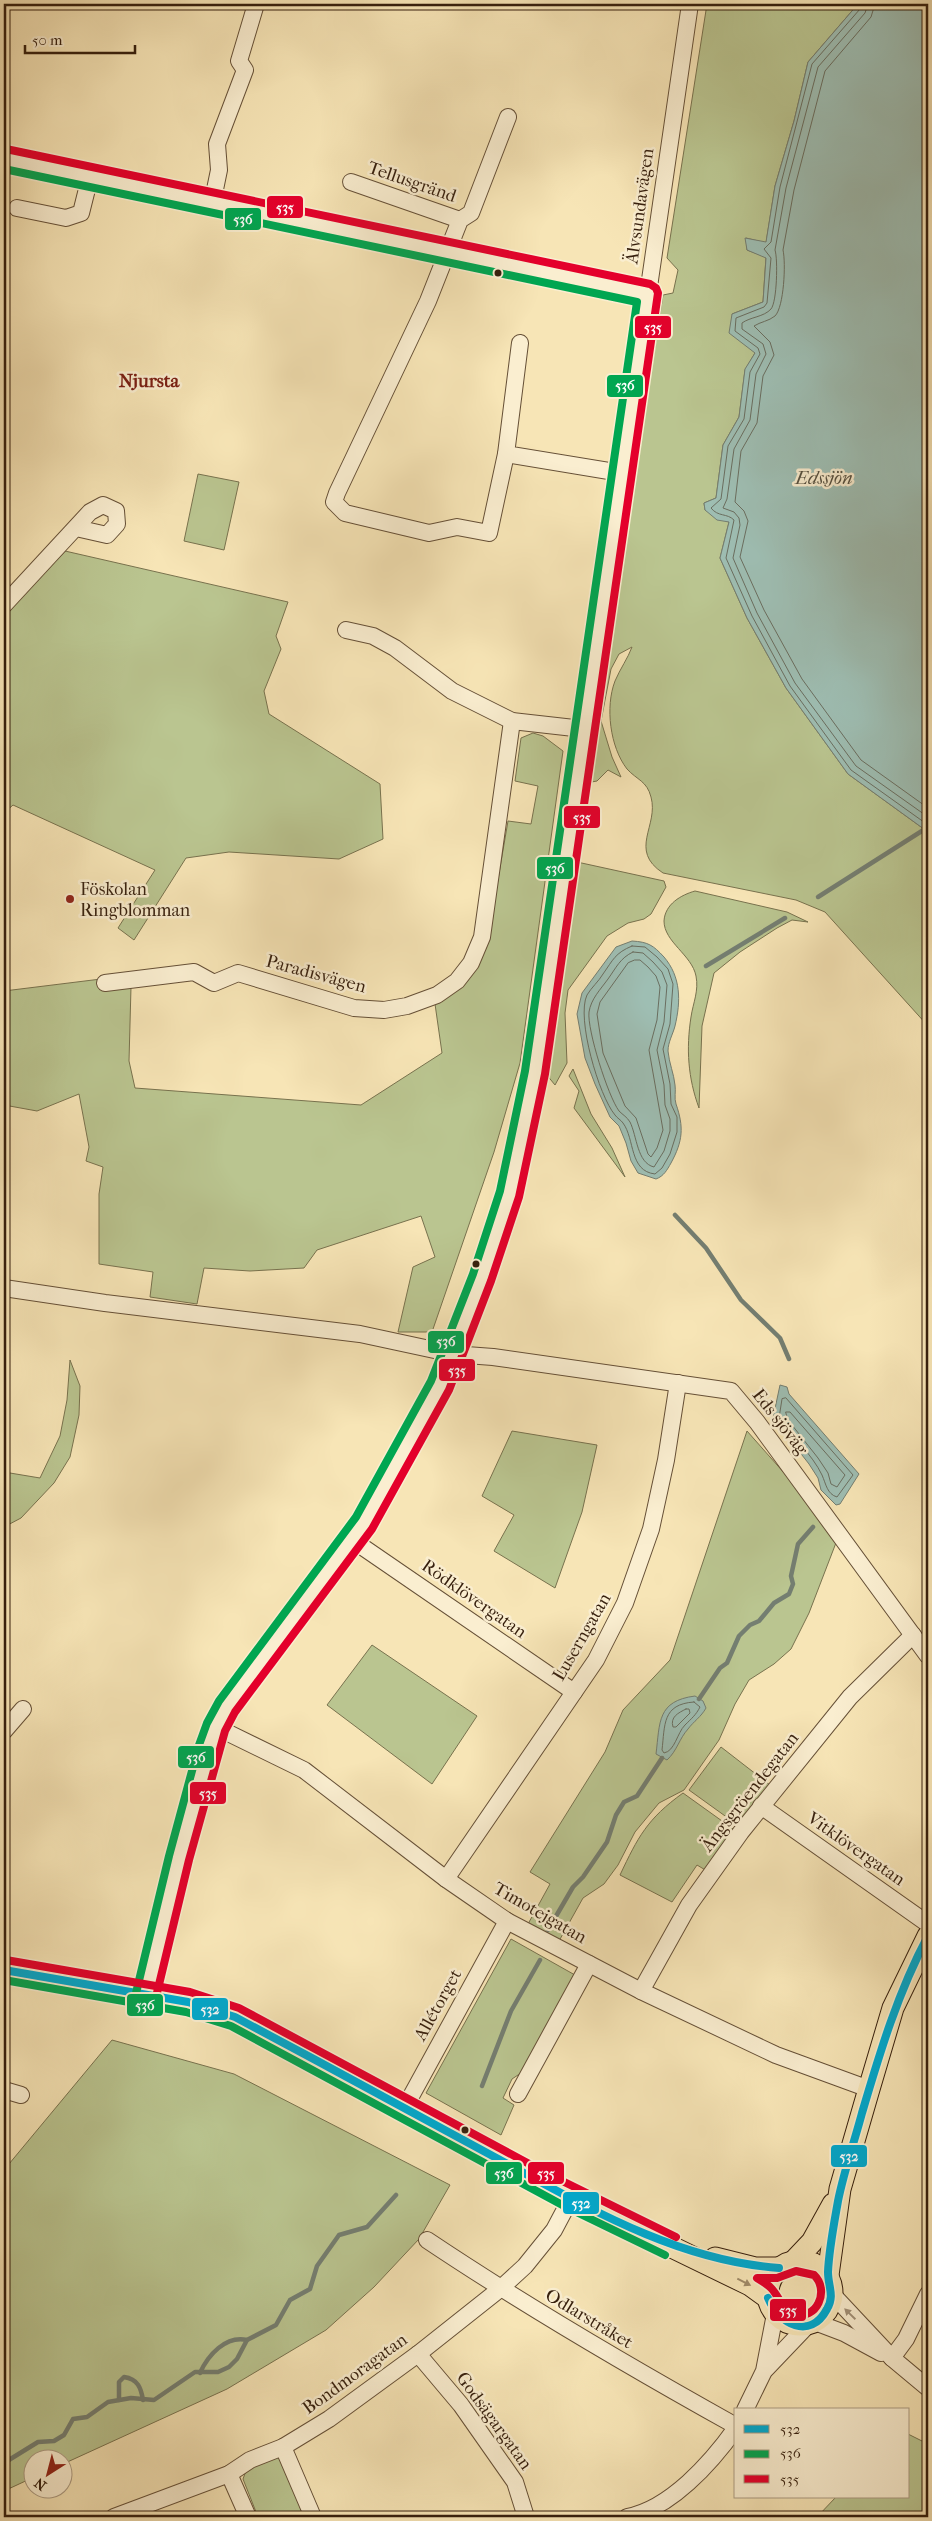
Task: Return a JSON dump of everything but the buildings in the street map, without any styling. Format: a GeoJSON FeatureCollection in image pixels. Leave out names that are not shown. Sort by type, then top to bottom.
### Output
{"type":"FeatureCollection","features":[{"type":"Feature","properties":{"kind":"main road"},"geometry":{"type":"LineString","coordinates":[[4,1970],[188,2002],[235,2017],[571,2198],[750,2285],[787,2323],[811,2324],[826,2311],[840,2189],[893,2008],[928,1936]]}},
{"type":"Feature","properties":{"kind":"main road"},"geometry":{"type":"LineString","coordinates":[[771,2306],[770,2281],[812,2242],[840,2189]]}},
{"type":"Feature","properties":{"kind":"main road"},"geometry":{"type":"LineString","coordinates":[[669,2246],[756,2268],[810,2262],[821,2268],[830,2285]]}},
{"type":"Feature","properties":{"kind":"street"},"geometry":{"type":"LineString","coordinates":[[212,204],[219,170],[217,144],[245,70],[239,60],[256,4]]}},
{"type":"Feature","properties":{"kind":"street","name":"Älvsundavägen"},"geometry":{"type":"LineString","coordinates":[[146,1995],[179,1858],[216,1727],[227,1707],[364,1523],[399,1463],[453,1354],[510,1194],[530,1102],[690,4]]}},
{"type":"Feature","properties":{"kind":"street","name":"Tellusgränd"},"geometry":{"type":"LineString","coordinates":[[506,454],[489,533],[456,527],[429,533],[345,513],[334,502],[428,301],[460,220],[471,213],[508,117]]}},
{"type":"Feature","properties":{"kind":"street"},"geometry":{"type":"LineString","coordinates":[[4,159],[447,254],[648,294]]}},
{"type":"Feature","properties":{"kind":"street"},"geometry":{"type":"LineString","coordinates":[[16,208],[66,218],[82,213],[90,177]]}},
{"type":"Feature","properties":{"kind":"street","name":"Tellusgränd"},"geometry":{"type":"LineString","coordinates":[[351,182],[460,220]]}},
{"type":"Feature","properties":{"kind":"street"},"geometry":{"type":"LineString","coordinates":[[520,343],[506,454],[621,473]]}},
{"type":"Feature","properties":{"kind":"street"},"geometry":{"type":"LineString","coordinates":[[4,605],[76,528]]}},
{"type":"Feature","properties":{"kind":"street"},"geometry":{"type":"LineString","coordinates":[[346,630],[373,636],[395,648],[452,690],[512,721],[584,729]]}},
{"type":"Feature","properties":{"kind":"street","name":"Paradisvägen"},"geometry":{"type":"LineString","coordinates":[[105,982],[194,972],[214,983],[238,973],[354,1008],[384,1010],[407,1006],[437,995],[457,981],[471,963],[482,937],[512,721]]}},
{"type":"Feature","properties":{"kind":"street","name":"Eds sjöväg"},"geometry":{"type":"LineString","coordinates":[[4,1288],[105,1303],[360,1334],[453,1354],[493,1357],[731,1391],[757,1422],[928,1656]]}},
{"type":"Feature","properties":{"kind":"street","name":"Luserngatan"},"geometry":{"type":"LineString","coordinates":[[446,1879],[596,1660],[625,1603],[651,1530],[666,1460],[678,1383]]}},
{"type":"Feature","properties":{"kind":"street","name":"Rödklövergatan"},"geometry":{"type":"LineString","coordinates":[[351,1539],[574,1692]]}},
{"type":"Feature","properties":{"kind":"street","name":"Ängsgröendegatan"},"geometry":{"type":"LineString","coordinates":[[641,1990],[690,1906],[761,1806],[850,1697],[913,1634]]}},
{"type":"Feature","properties":{"kind":"street"},"geometry":{"type":"LineString","coordinates":[[4,1731],[23,1709]]}},
{"type":"Feature","properties":{"kind":"street","name":"Timotejgatan"},"geometry":{"type":"LineString","coordinates":[[216,1727],[304,1770],[446,1879],[506,1921],[641,1990],[776,2055],[869,2089]]}},
{"type":"Feature","properties":{"kind":"street","name":"Vitklövergatan"},"geometry":{"type":"LineString","coordinates":[[761,1806],[928,1924]]}},
{"type":"Feature","properties":{"kind":"street","name":"Allétorget"},"geometry":{"type":"LineString","coordinates":[[404,2109],[506,1921]]}},
{"type":"Feature","properties":{"kind":"street"},"geometry":{"type":"LineString","coordinates":[[518,2094],[589,1964]]}},
{"type":"Feature","properties":{"kind":"street"},"geometry":{"type":"LineString","coordinates":[[4,2090],[22,2094]]}},
{"type":"Feature","properties":{"kind":"street","name":"Bondmoragatan"},"geometry":{"type":"LineString","coordinates":[[114,2517],[229,2474],[250,2460],[283,2447],[329,2419],[418,2354],[500,2289],[525,2266],[554,2230],[571,2198]]}},
{"type":"Feature","properties":{"kind":"street","name":"Odlarstråket"},"geometry":{"type":"LineString","coordinates":[[427,2240],[500,2289],[602,2351],[734,2426]]}},
{"type":"Feature","properties":{"kind":"street"},"geometry":{"type":"LineString","coordinates":[[830,2285],[892,2358],[928,2388]]}},
{"type":"Feature","properties":{"kind":"street"},"geometry":{"type":"LineString","coordinates":[[892,2358],[906,2339],[928,2294]]}},
{"type":"Feature","properties":{"kind":"street"},"geometry":{"type":"LineString","coordinates":[[746,2408],[764,2370],[771,2306]]}},
{"type":"Feature","properties":{"kind":"street"},"geometry":{"type":"LineString","coordinates":[[764,2370],[811,2324],[844,2333],[892,2358]]}},
{"type":"Feature","properties":{"kind":"street","name":"Godsägargatan"},"geometry":{"type":"LineString","coordinates":[[418,2354],[461,2405],[515,2482],[526,2517]]}},
{"type":"Feature","properties":{"kind":"street"},"geometry":{"type":"LineString","coordinates":[[627,2517],[659,2504],[694,2478],[719,2451],[734,2430]]}},
{"type":"Feature","properties":{"kind":"street"},"geometry":{"type":"LineString","coordinates":[[283,2447],[313,2517]]}},
{"type":"Feature","properties":{"kind":"street"},"geometry":{"type":"LineString","coordinates":[[229,2474],[248,2517]]}},
{"type":"Feature","properties":{"kind":"green space"},"geometry":{"type":"Polygon","coordinates":[[[707,4],[858,4],[808,62],[794,121],[775,186],[766,243],[746,238],[747,250],[766,257],[763,302],[732,314],[755,353],[745,370],[739,417],[723,445],[716,498],[704,503],[705,510],[729,522],[720,558],[747,618],[786,688],[848,774],[928,832],[928,1026],[825,912],[796,900],[663,873],[653,864],[647,856],[646,846],[651,818],[651,797],[647,787],[627,769],[621,760],[611,726],[610,703],[612,691],[632,647],[619,654],[611,669],[601,721],[612,757],[621,777],[608,770],[597,781],[586,783],[663,295],[673,293],[678,270],[667,258],[707,4]]]}},
{"type":"Feature","properties":{"kind":"green space"},"geometry":{"type":"Polygon","coordinates":[[[198,474],[239,482],[224,550],[184,541],[198,474]]]}},
{"type":"Feature","properties":{"kind":"green space"},"geometry":{"type":"Polygon","coordinates":[[[65,551],[288,602],[276,636],[281,649],[264,691],[269,714],[380,784],[383,839],[339,859],[229,852],[186,858],[134,940],[118,928],[155,870],[13,805],[4,813],[4,616],[65,551]]]}},
{"type":"Feature","properties":{"kind":"green space"},"geometry":{"type":"Polygon","coordinates":[[[533,733],[543,736],[563,751],[520,1063],[494,1152],[432,1332],[398,1332],[413,1267],[435,1257],[421,1216],[317,1250],[304,1268],[250,1271],[204,1268],[197,1304],[150,1297],[153,1272],[99,1264],[99,1194],[103,1167],[86,1161],[89,1147],[79,1094],[37,1111],[4,1105],[4,991],[101,979],[131,987],[129,1061],[135,1088],[361,1105],[442,1053],[435,1004],[460,988],[488,938],[508,821],[531,824],[538,786],[515,781],[521,738],[533,733]]]}},
{"type":"Feature","properties":{"kind":"green space"},"geometry":{"type":"Polygon","coordinates":[[[577,862],[664,881],[666,887],[651,914],[644,919],[628,923],[607,936],[568,990],[565,1013],[567,1063],[555,1085],[546,1074],[577,862]]]}},
{"type":"Feature","properties":{"kind":"green space"},"geometry":{"type":"Polygon","coordinates":[[[695,891],[787,912],[808,922],[792,920],[777,928],[740,952],[714,973],[702,1026],[699,1108],[692,1086],[688,1052],[697,981],[693,968],[668,936],[664,921],[667,910],[675,901],[695,891]]]}},
{"type":"Feature","properties":{"kind":"green space"},"geometry":{"type":"Polygon","coordinates":[[[573,1069],[591,1114],[612,1148],[625,1177],[574,1108],[579,1091],[569,1076],[573,1069]]]}},
{"type":"Feature","properties":{"kind":"green space"},"geometry":{"type":"Polygon","coordinates":[[[70,1360],[80,1386],[79,1415],[70,1457],[54,1483],[21,1518],[4,1527],[4,1472],[40,1478],[60,1436],[67,1400],[70,1360]]]}},
{"type":"Feature","properties":{"kind":"green space"},"geometry":{"type":"Polygon","coordinates":[[[512,1431],[597,1445],[582,1512],[555,1588],[494,1551],[514,1515],[482,1496],[512,1431]]]}},
{"type":"Feature","properties":{"kind":"green space"},"geometry":{"type":"Polygon","coordinates":[[[747,1431],[839,1535],[809,1613],[791,1649],[774,1664],[749,1680],[735,1704],[719,1740],[684,1790],[659,1803],[635,1832],[618,1865],[604,1884],[583,1898],[559,1941],[528,1924],[550,1884],[530,1872],[605,1752],[623,1710],[670,1660],[747,1431]]]}},
{"type":"Feature","properties":{"kind":"green space"},"geometry":{"type":"Polygon","coordinates":[[[372,1645],[477,1716],[432,1784],[327,1705],[372,1645]]]}},
{"type":"Feature","properties":{"kind":"green space"},"geometry":{"type":"Polygon","coordinates":[[[721,1747],[770,1785],[739,1826],[689,1790],[721,1747]]]}},
{"type":"Feature","properties":{"kind":"green space"},"geometry":{"type":"Polygon","coordinates":[[[683,1793],[736,1831],[707,1871],[697,1865],[672,1902],[620,1875],[638,1839],[652,1820],[660,1811],[683,1793]]]}},
{"type":"Feature","properties":{"kind":"green space"},"geometry":{"type":"Polygon","coordinates":[[[511,1939],[575,1975],[524,2071],[512,2079],[503,2098],[514,2105],[501,2135],[426,2093],[511,1939]]]}},
{"type":"Feature","properties":{"kind":"green space"},"geometry":{"type":"Polygon","coordinates":[[[112,2040],[234,2074],[450,2185],[419,2239],[374,2287],[326,2330],[227,2389],[72,2460],[72,2448],[22,2448],[22,2483],[4,2491],[4,2170],[112,2040]]]}},
{"type":"Feature","properties":{"kind":"green space"},"geometry":{"type":"Polygon","coordinates":[[[910,2435],[928,2444],[928,2517],[817,2517],[835,2498],[910,2498],[910,2435]]]}},
{"type":"Feature","properties":{"kind":"green space"},"geometry":{"type":"Polygon","coordinates":[[[277,2453],[306,2517],[258,2517],[243,2479],[247,2468],[277,2453]]]}},
{"type":"Feature","properties":{"kind":"water","name":"Edssjön"},"geometry":{"type":"Polygon","coordinates":[[[858,4],[928,4],[928,832],[848,774],[786,688],[747,618],[720,558],[729,522],[717,520],[705,510],[704,503],[716,498],[723,445],[739,417],[745,369],[755,353],[729,333],[732,314],[763,302],[766,258],[747,250],[745,238],[766,242],[775,186],[794,121],[808,62],[858,4]]]}},
{"type":"Feature","properties":{"kind":"water"},"geometry":{"type":"Polygon","coordinates":[[[632,941],[646,943],[664,957],[677,981],[679,998],[677,1017],[668,1051],[681,1134],[678,1148],[671,1163],[667,1170],[656,1179],[638,1173],[631,1161],[619,1126],[610,1117],[585,1058],[577,1014],[582,993],[616,947],[632,941]]]}},
{"type":"Feature","properties":{"kind":"water"},"geometry":{"type":"Polygon","coordinates":[[[780,1385],[787,1387],[789,1394],[859,1474],[840,1504],[836,1505],[821,1490],[818,1478],[809,1464],[773,1418],[780,1385]]]}},
{"type":"Feature","properties":{"kind":"water"},"geometry":{"type":"Polygon","coordinates":[[[695,1696],[703,1701],[706,1708],[704,1711],[690,1726],[667,1760],[656,1754],[660,1723],[667,1708],[673,1703],[695,1696]]]}},
{"type":"Feature","properties":{"kind":"waterway"},"geometry":{"type":"LineString","coordinates":[[818,897],[925,829]]}},
{"type":"Feature","properties":{"kind":"waterway"},"geometry":{"type":"LineString","coordinates":[[706,966],[785,918]]}},
{"type":"Feature","properties":{"kind":"waterway"},"geometry":{"type":"LineString","coordinates":[[675,1215],[706,1248],[741,1300],[780,1338],[789,1359]]}},
{"type":"Feature","properties":{"kind":"waterway"},"geometry":{"type":"LineString","coordinates":[[699,1699],[720,1668],[727,1663],[739,1636],[750,1625],[759,1621],[774,1603],[789,1594],[793,1584],[791,1576],[798,1544],[813,1527]]}},
{"type":"Feature","properties":{"kind":"waterway"},"geometry":{"type":"LineString","coordinates":[[548,1930],[573,1887],[583,1877],[607,1842],[616,1815],[624,1802],[637,1796],[662,1758]]}},
{"type":"Feature","properties":{"kind":"waterway"},"geometry":{"type":"LineString","coordinates":[[482,2086],[511,2011],[540,1960]]}},
{"type":"Feature","properties":{"kind":"waterway"},"geometry":{"type":"LineString","coordinates":[[4,2463],[38,2442],[54,2441],[64,2435],[73,2419],[87,2417],[108,2402],[131,2398],[154,2400],[195,2372],[218,2372],[229,2367],[237,2359],[247,2340],[276,2325],[290,2300],[310,2289],[317,2266],[339,2235],[367,2227],[396,2195]]}},
{"type":"Feature","properties":{"kind":"waterway"},"geometry":{"type":"LineString","coordinates":[[200,2373],[213,2353],[225,2343],[239,2339],[247,2340]]}},
{"type":"Feature","properties":{"kind":"waterway"},"geometry":{"type":"LineString","coordinates":[[119,2400],[119,2382],[124,2377],[136,2382],[143,2400]]}},
{"type":"Feature","properties":{"kind":"transit line","name":"535"},"geometry":{"type":"LineString","coordinates":[[6,149],[650,284],[656,288],[658,293],[545,1074],[519,1197],[491,1281],[449,1390],[372,1529],[235,1712],[225,1731],[189,1860],[156,1997]]}},
{"type":"Feature","properties":{"kind":"transit line","name":"536"},"geometry":{"type":"LineString","coordinates":[[4,169],[637,302],[525,1071],[500,1191],[473,1274],[431,1381],[356,1517],[219,1701],[207,1723],[199,1745],[169,1856],[136,1993]]}},
{"type":"Feature","properties":{"kind":"transit line","name":"532"},"geometry":{"type":"LineString","coordinates":[[768,2298],[779,2315],[795,2325],[804,2326],[820,2319],[831,2300],[828,2272],[829,2254],[843,2179],[890,2023],[917,1957],[928,1936]]}},
{"type":"Feature","properties":{"kind":"transit line","name":"535"},"geometry":{"type":"LineString","coordinates":[[6,1960],[190,1992],[239,2008],[546,2173],[676,2237]]}},
{"type":"Feature","properties":{"kind":"transit line","name":"532"},"geometry":{"type":"LineString","coordinates":[[4,1970],[188,2002],[235,2017],[558,2192],[629,2227],[665,2242],[702,2254],[740,2263],[779,2268]]}},
{"type":"Feature","properties":{"kind":"transit line","name":"536"},"geometry":{"type":"LineString","coordinates":[[4,1980],[186,2012],[231,2026],[566,2207],[665,2255]]}},
{"type":"Feature","properties":{"kind":"transit line","name":"535"},"geometry":{"type":"LineString","coordinates":[[796,2271],[814,2275],[819,2281],[821,2288],[821,2296],[815,2309],[802,2315],[794,2314],[786,2309],[774,2291],[757,2278],[777,2278],[796,2271]]}},
{"type":"Feature","properties":{"kind":"place","name":"Föskolan Ringblomman"},"geometry":{"type":"Point","coordinates":[70,899]}},
{"type":"Feature","properties":{"kind":"district","name":"Njursta"},"geometry":{"type":"Point","coordinates":[149,381]}}]}
